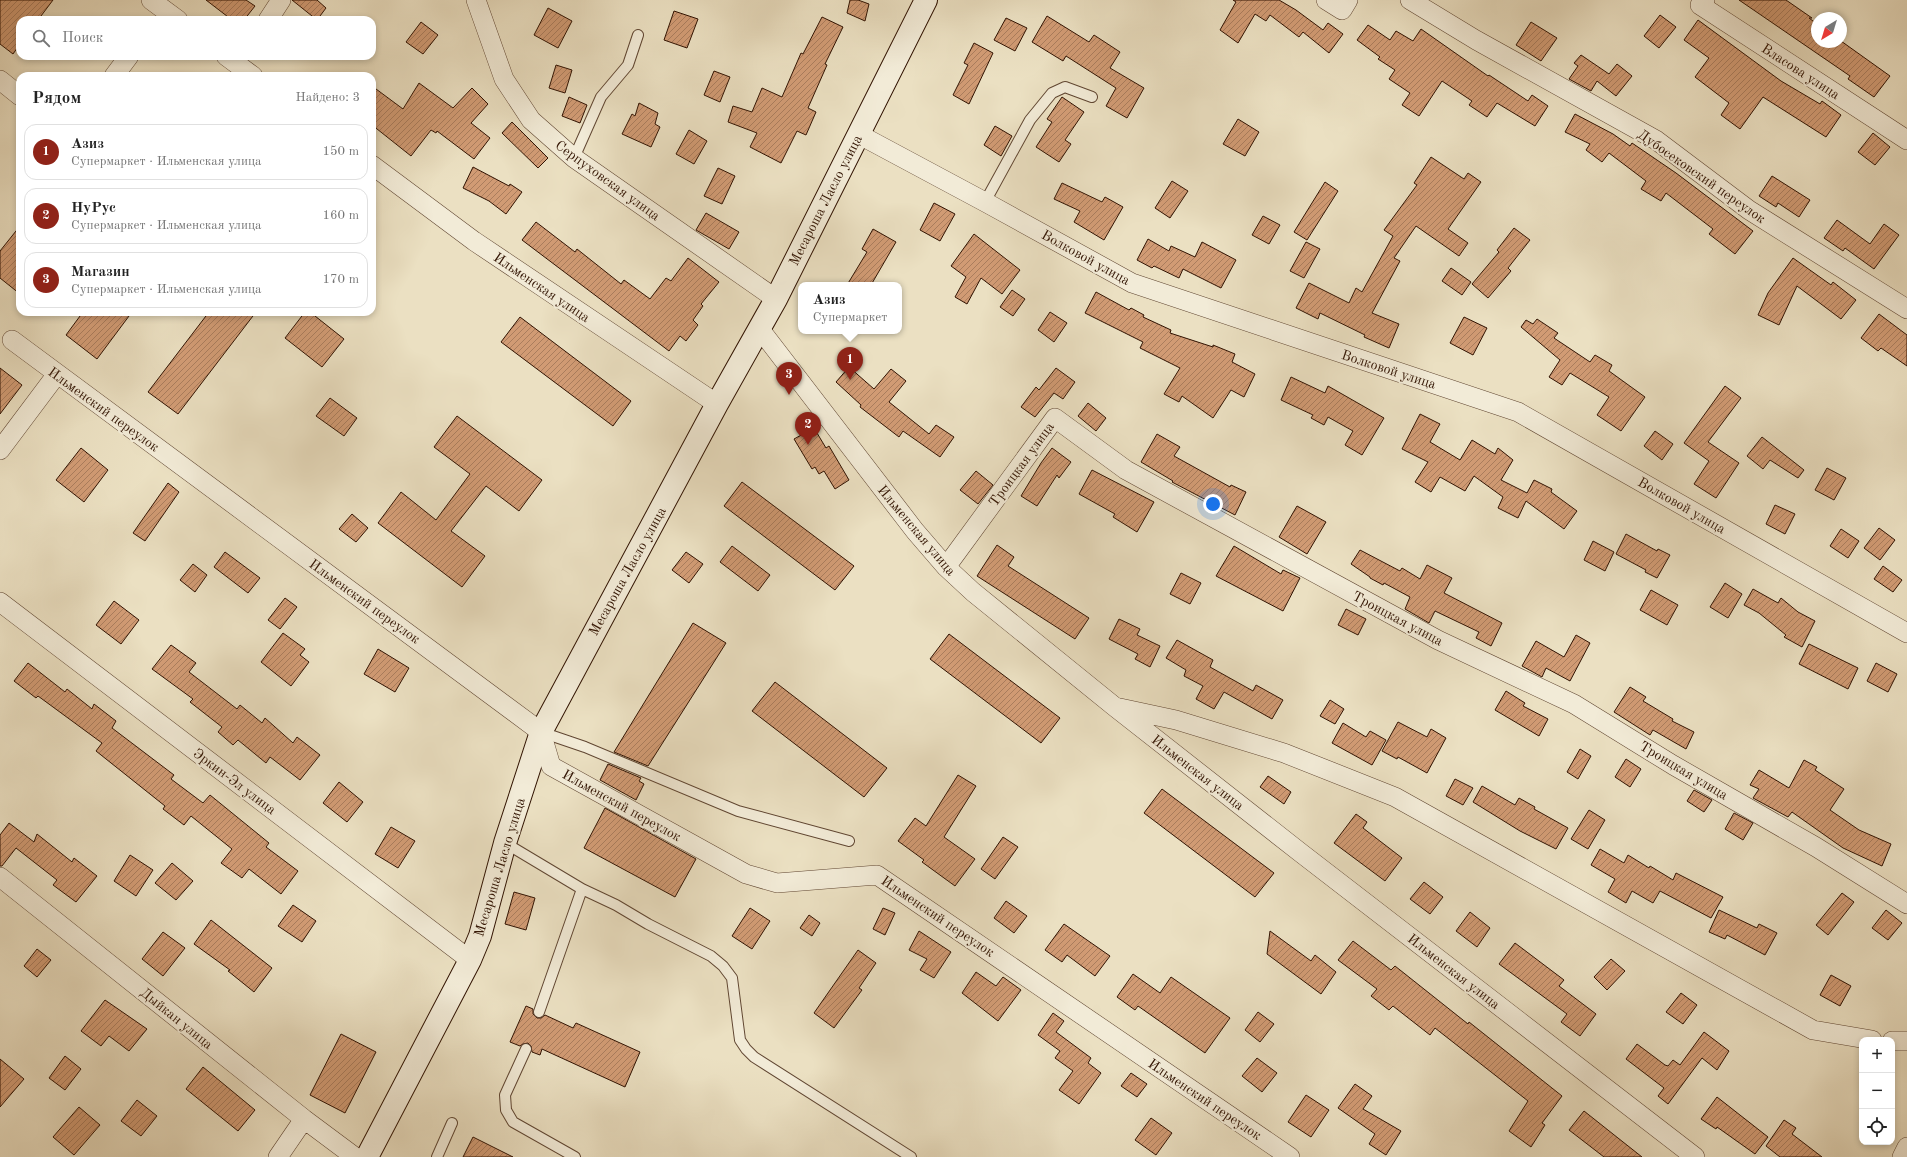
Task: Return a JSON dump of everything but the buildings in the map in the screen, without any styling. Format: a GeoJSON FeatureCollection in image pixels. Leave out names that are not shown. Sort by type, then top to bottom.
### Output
{"type":"FeatureCollection","features":[{"type":"Feature","properties":{"kind":"street"},"geometry":{"type":"LineString","coordinates":[[271,16],[281,0]]}},
{"type":"Feature","properties":{"kind":"street","name":"Серпуховская улица"},"geometry":{"type":"LineString","coordinates":[[476,0],[504,79],[531,120],[574,158],[776,299]]}},
{"type":"Feature","properties":{"kind":"street","name":"Месароша Ласло улица"},"geometry":{"type":"LineString","coordinates":[[367,1157],[470,960],[480,936],[505,843],[541,732],[717,404],[776,299],[926,0]]}},
{"type":"Feature","properties":{"kind":"street"},"geometry":{"type":"LineString","coordinates":[[1326,0],[1342,10],[1348,0]]}},
{"type":"Feature","properties":{"kind":"street","name":"Дубосековский переулок"},"geometry":{"type":"LineString","coordinates":[[1410,0],[1476,40],[1656,140],[1749,210],[1907,309]]}},
{"type":"Feature","properties":{"kind":"street","name":"Власова улица"},"geometry":{"type":"LineString","coordinates":[[1705,0],[1700,5],[1907,140]]}},
{"type":"Feature","properties":{"kind":"street"},"geometry":{"type":"LineString","coordinates":[[117,72],[126,60]]}},
{"type":"Feature","properties":{"kind":"street"},"geometry":{"type":"LineString","coordinates":[[0,80],[16,93]]}},
{"type":"Feature","properties":{"kind":"street","name":"Волковой улица"},"geometry":{"type":"LineString","coordinates":[[858,134],[986,202],[1132,284],[1518,412],[1907,633]]}},
{"type":"Feature","properties":{"kind":"street","name":"Ильменская улица"},"geometry":{"type":"LineString","coordinates":[[376,168],[474,241],[717,404]]}},
{"type":"Feature","properties":{"kind":"street","name":"Ильменская улица"},"geometry":{"type":"LineString","coordinates":[[759,328],[915,531],[946,567],[973,592],[1115,707],[1695,1157]]}},
{"type":"Feature","properties":{"kind":"street","name":"Ильменский переулок"},"geometry":{"type":"LineString","coordinates":[[12,340],[541,732],[551,766],[746,874],[777,883],[877,875],[1290,1157]]}},
{"type":"Feature","properties":{"kind":"street"},"geometry":{"type":"LineString","coordinates":[[0,450],[57,374]]}},
{"type":"Feature","properties":{"kind":"street","name":"Троицкая улица"},"geometry":{"type":"LineString","coordinates":[[946,567],[1055,418],[1126,470],[1438,640],[1574,704],[1673,765],[1816,847],[1907,904]]}},
{"type":"Feature","properties":{"kind":"street","name":"Эркин-Эл улица"},"geometry":{"type":"LineString","coordinates":[[0,602],[470,960]]}},
{"type":"Feature","properties":{"kind":"street"},"geometry":{"type":"LineString","coordinates":[[1115,707],[1176,720],[1284,753],[1395,797],[1812,1030],[1859,1038]]}},
{"type":"Feature","properties":{"kind":"street","name":"Дыйкан улица"},"geometry":{"type":"LineString","coordinates":[[0,877],[304,1119],[355,1157]]}},
{"type":"Feature","properties":{"kind":"street"},"geometry":{"type":"LineString","coordinates":[[1895,1041],[1907,1041]]}},
{"type":"Feature","properties":{"kind":"street"},"geometry":{"type":"LineString","coordinates":[[278,1157],[304,1119]]}},
{"type":"Feature","properties":{"kind":"street"},"geometry":{"type":"LineString","coordinates":[[1902,1157],[1907,1147]]}},
{"type":"Feature","properties":{"kind":"lane"},"geometry":{"type":"LineString","coordinates":[[574,158],[601,97],[628,65],[638,35]]}},
{"type":"Feature","properties":{"kind":"lane"},"geometry":{"type":"LineString","coordinates":[[986,202],[1030,120],[1052,93],[1065,87],[1092,97]]}},
{"type":"Feature","properties":{"kind":"lane"},"geometry":{"type":"LineString","coordinates":[[541,732],[585,748],[738,811],[849,841]]}},
{"type":"Feature","properties":{"kind":"lane"},"geometry":{"type":"LineString","coordinates":[[505,843],[582,889],[616,905],[648,924],[711,956],[723,966],[732,978],[740,1040],[746,1049],[754,1057],[911,1157]]}},
{"type":"Feature","properties":{"kind":"lane"},"geometry":{"type":"LineString","coordinates":[[539,1012],[582,889]]}},
{"type":"Feature","properties":{"kind":"lane"},"geometry":{"type":"LineString","coordinates":[[526,1049],[506,1095],[506,1110],[513,1122],[575,1157]]}},
{"type":"Feature","properties":{"kind":"lane"},"geometry":{"type":"LineString","coordinates":[[437,1157],[452,1123]]}},
{"type":"Feature","properties":{"kind":"place","name":"Азиз"},"geometry":{"type":"Point","coordinates":[850,380]}},
{"type":"Feature","properties":{"kind":"place","name":"Магазин"},"geometry":{"type":"Point","coordinates":[789,395]}},
{"type":"Feature","properties":{"kind":"place","name":"НуРус"},"geometry":{"type":"Point","coordinates":[808,445]}}]}
